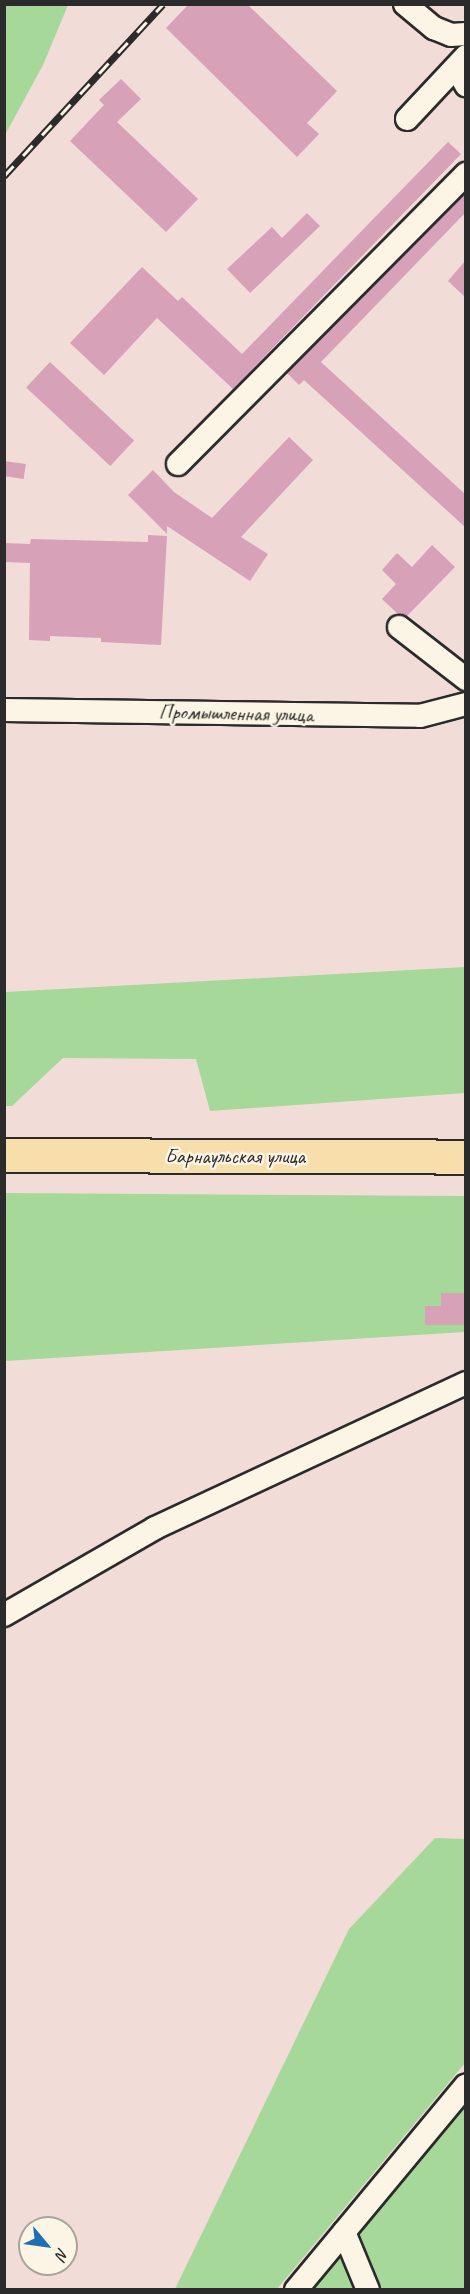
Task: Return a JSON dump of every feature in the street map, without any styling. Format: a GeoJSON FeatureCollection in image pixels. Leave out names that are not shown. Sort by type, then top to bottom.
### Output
{"type":"FeatureCollection","features":[{"type":"Feature","properties":{"kind":"highway","name":"Барнаульская улица"},"geometry":{"type":"LineString","coordinates":[[4,1155],[465,1157]]}},
{"type":"Feature","properties":{"kind":"street"},"geometry":{"type":"LineString","coordinates":[[405,4],[434,28],[451,35],[465,34]]}},
{"type":"Feature","properties":{"kind":"street"},"geometry":{"type":"LineString","coordinates":[[406,119],[462,69]]}},
{"type":"Feature","properties":{"kind":"street"},"geometry":{"type":"LineString","coordinates":[[178,464],[465,174]]}},
{"type":"Feature","properties":{"kind":"street"},"geometry":{"type":"LineString","coordinates":[[399,627],[465,679]]}},
{"type":"Feature","properties":{"kind":"street","name":"Промышленная улица"},"geometry":{"type":"LineString","coordinates":[[4,710],[420,716],[465,704]]}},
{"type":"Feature","properties":{"kind":"street"},"geometry":{"type":"LineString","coordinates":[[4,1615],[155,1528],[465,1383]]}},
{"type":"Feature","properties":{"kind":"street"},"geometry":{"type":"LineString","coordinates":[[296,2289],[465,2085]]}},
{"type":"Feature","properties":{"kind":"street"},"geometry":{"type":"LineString","coordinates":[[344,2232],[368,2289]]}},
{"type":"Feature","properties":{"kind":"green space"},"geometry":{"type":"Polygon","coordinates":[[[5,4],[68,5],[43,65],[5,135],[5,4]]]}},
{"type":"Feature","properties":{"kind":"green space"},"geometry":{"type":"Polygon","coordinates":[[[465,967],[465,1093],[210,1111],[196,1059],[63,1058],[12,1106],[5,1106],[5,992],[465,967]]]}},
{"type":"Feature","properties":{"kind":"green space"},"geometry":{"type":"Polygon","coordinates":[[[4,1193],[465,1196],[465,1332],[5,1361],[4,1193]]]}},
{"type":"Feature","properties":{"kind":"green space"},"geometry":{"type":"Polygon","coordinates":[[[435,1838],[465,1839],[465,2063],[277,2289],[175,2289],[349,1929],[435,1838]]]}},
{"type":"Feature","properties":{"kind":"green space"},"geometry":{"type":"Polygon","coordinates":[[[465,2101],[465,2289],[313,2289],[465,2101]]]}},
{"type":"Feature","properties":{"kind":"building"},"geometry":{"type":"Polygon","coordinates":[[[189,4],[247,4],[337,91],[307,123],[319,134],[297,157],[166,28],[189,4]]]}},
{"type":"Feature","properties":{"kind":"building"},"geometry":{"type":"Polygon","coordinates":[[[121,79],[141,99],[117,122],[198,199],[166,232],[70,141],[104,105],[99,100],[121,79]]]}},
{"type":"Feature","properties":{"kind":"building"},"geometry":{"type":"Polygon","coordinates":[[[448,142],[461,154],[233,389],[157,318],[104,375],[70,343],[142,267],[178,301],[182,297],[242,354],[448,142]]]}},
{"type":"Feature","properties":{"kind":"building"},"geometry":{"type":"Polygon","coordinates":[[[465,194],[465,213],[321,362],[465,494],[465,527],[304,380],[299,385],[287,373],[465,194]]]}},
{"type":"Feature","properties":{"kind":"building"},"geometry":{"type":"Polygon","coordinates":[[[307,213],[320,226],[250,293],[227,269],[272,227],[282,238],[307,213]]]}},
{"type":"Feature","properties":{"kind":"building"},"geometry":{"type":"Polygon","coordinates":[[[465,261],[465,297],[448,281],[465,261]]]}},
{"type":"Feature","properties":{"kind":"building"},"geometry":{"type":"Polygon","coordinates":[[[50,362],[134,440],[110,466],[26,388],[50,362]]]}},
{"type":"Feature","properties":{"kind":"building"},"geometry":{"type":"Polygon","coordinates":[[[289,437],[313,460],[241,537],[268,554],[250,581],[167,526],[167,534],[128,495],[153,470],[174,492],[212,518],[289,437]]]}},
{"type":"Feature","properties":{"kind":"building"},"geometry":{"type":"Polygon","coordinates":[[[4,461],[26,464],[24,479],[4,476],[4,461]]]}},
{"type":"Feature","properties":{"kind":"building"},"geometry":{"type":"Polygon","coordinates":[[[148,535],[167,536],[161,645],[101,642],[101,638],[50,636],[50,641],[29,640],[30,563],[4,562],[4,543],[30,544],[31,539],[148,542],[148,535]]]}},
{"type":"Feature","properties":{"kind":"building"},"geometry":{"type":"Polygon","coordinates":[[[432,545],[455,567],[407,616],[398,614],[382,599],[396,584],[382,570],[397,553],[412,567],[432,545]]]}},
{"type":"Feature","properties":{"kind":"building"},"geometry":{"type":"Polygon","coordinates":[[[441,1293],[465,1293],[465,1325],[425,1325],[425,1306],[441,1306],[441,1293]]]}},
{"type":"Feature","properties":{"kind":"railway"},"geometry":{"type":"LineString","coordinates":[[4,176],[163,4]]}}]}
